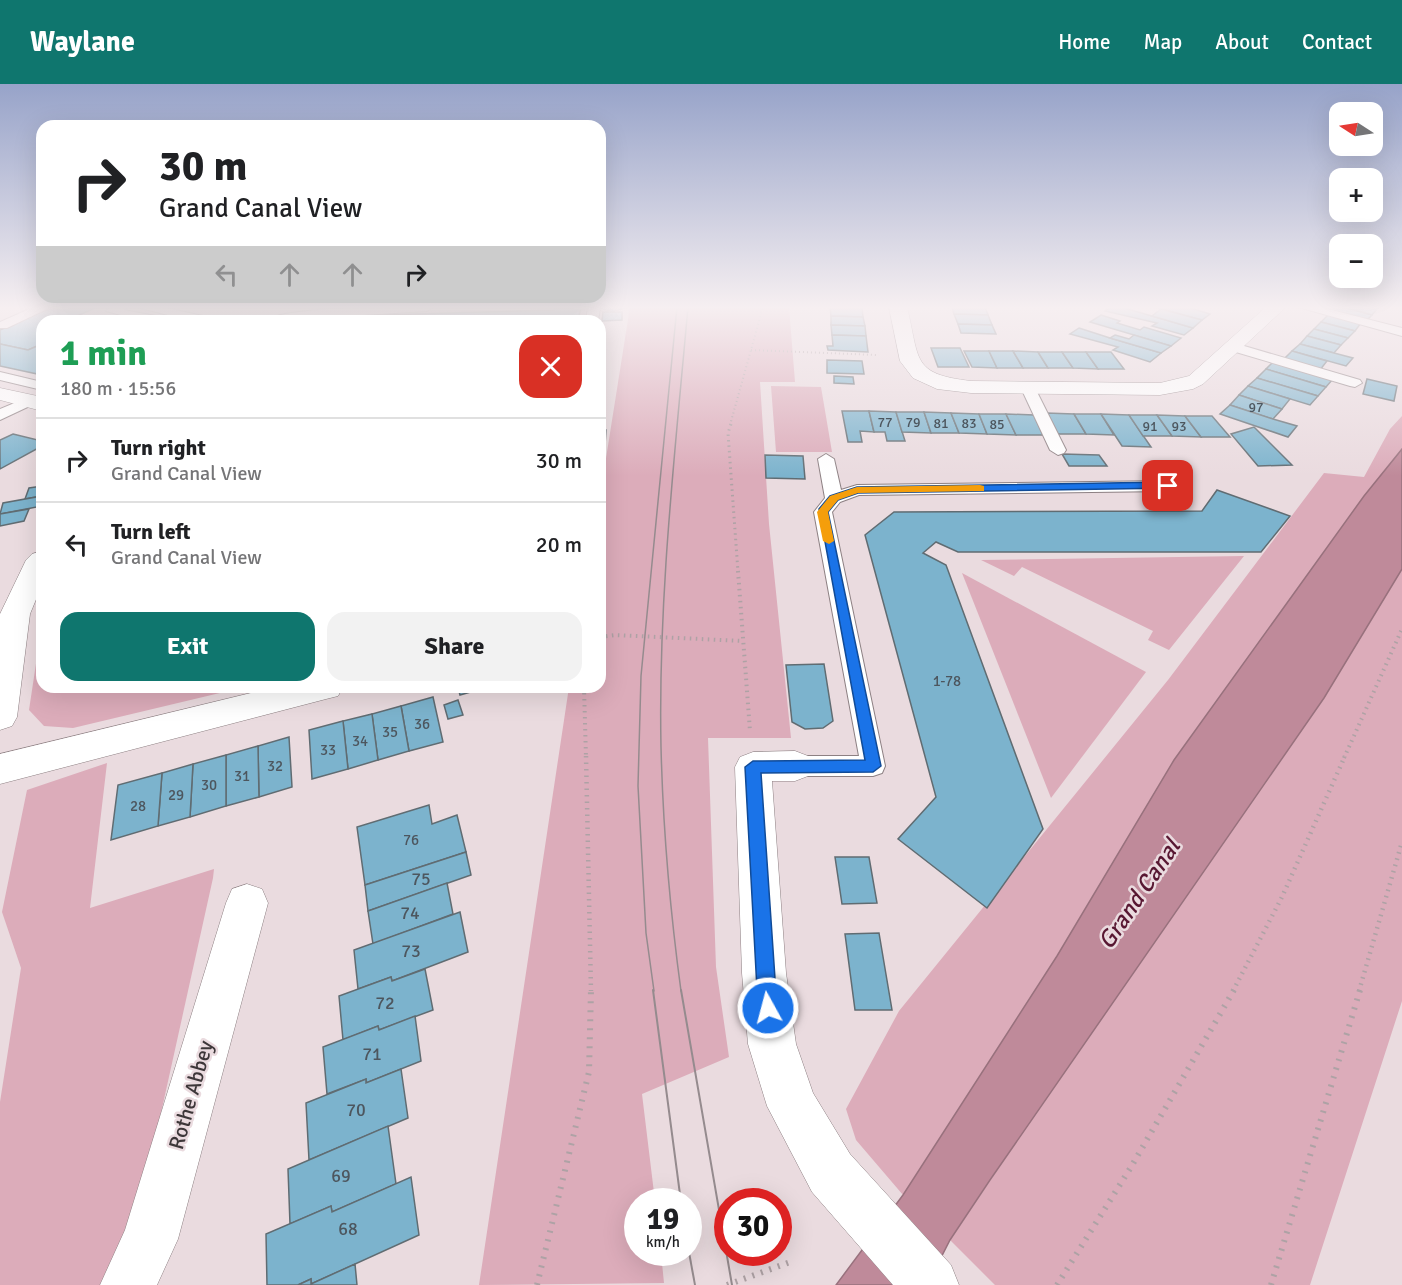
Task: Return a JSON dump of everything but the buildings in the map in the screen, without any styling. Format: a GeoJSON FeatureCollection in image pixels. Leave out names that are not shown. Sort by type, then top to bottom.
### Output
{"type":"FeatureCollection","features":[{"type":"Feature","properties":{"kind":"street"},"geometry":{"type":"LineString","coordinates":[[911,363],[914,369],[927,379],[949,386],[1160,389],[1186,386],[1214,363]]}},
{"type":"Feature","properties":{"kind":"street"},"geometry":{"type":"LineString","coordinates":[[0,394],[36,397]]}},
{"type":"Feature","properties":{"kind":"street"},"geometry":{"type":"LineString","coordinates":[[0,717],[15,614],[36,566]]}},
{"type":"Feature","properties":{"kind":"street"},"geometry":{"type":"LineString","coordinates":[[0,769],[302,693]]}},
{"type":"Feature","properties":{"kind":"street"},"geometry":{"type":"LineString","coordinates":[[774,767],[764,973],[772,1044],[792,1106],[831,1173],[931,1285]]}},
{"type":"Feature","properties":{"kind":"street","name":"Rothe Abbey"},"geometry":{"type":"LineString","coordinates":[[128,1285],[150,1239],[247,903]]}},
{"type":"Feature","properties":{"kind":"lane"},"geometry":{"type":"LineString","coordinates":[[1288,363],[1355,383]]}},
{"type":"Feature","properties":{"kind":"lane"},"geometry":{"type":"LineString","coordinates":[[0,376],[36,396]]}},
{"type":"Feature","properties":{"kind":"lane"},"geometry":{"type":"LineString","coordinates":[[1028,388],[1058,450]]}},
{"type":"Feature","properties":{"kind":"lane"},"geometry":{"type":"LineString","coordinates":[[0,415],[36,398]]}},
{"type":"Feature","properties":{"kind":"lane"},"geometry":{"type":"LineString","coordinates":[[826,459],[834,498]]}},
{"type":"Feature","properties":{"kind":"lane"},"geometry":{"type":"LineString","coordinates":[[774,767],[873,766],[823,512],[834,498],[857,490],[1168,486]]}},
{"type":"Feature","properties":{"kind":"path"},"geometry":{"type":"LineString","coordinates":[[747,363],[728,434],[743,641],[774,767]]}},
{"type":"Feature","properties":{"kind":"path"},"geometry":{"type":"LineString","coordinates":[[1057,1285],[1131,1167],[1222,1012],[1282,897],[1402,629]]}},
{"type":"Feature","properties":{"kind":"path"},"geometry":{"type":"LineString","coordinates":[[606,636],[743,641]]}},
{"type":"Feature","properties":{"kind":"path"},"geometry":{"type":"LineString","coordinates":[[537,1285],[589,1072],[592,1029],[584,693]]}},
{"type":"Feature","properties":{"kind":"path"},"geometry":{"type":"LineString","coordinates":[[1271,1285],[1331,1091],[1402,842]]}},
{"type":"Feature","properties":{"kind":"path"},"geometry":{"type":"LineString","coordinates":[[727,1285],[793,1261]]}},
{"type":"Feature","properties":{"kind":"shaded area"},"geometry":{"type":"Polygon","coordinates":[[[621,363],[793,363],[795,382],[760,382],[769,524],[791,738],[708,738],[716,967],[729,1057],[642,1094],[653,1188],[624,1188],[624,1266],[662,1266],[664,1283],[479,1285],[568,693],[606,693],[606,458],[621,363]]]}},
{"type":"Feature","properties":{"kind":"shaded area"},"geometry":{"type":"Polygon","coordinates":[[[771,386],[821,387],[832,452],[776,452],[771,386]]]}},
{"type":"Feature","properties":{"kind":"shaded area"},"geometry":{"type":"Polygon","coordinates":[[[1402,416],[1402,449],[1364,496],[1174,760],[1057,956],[903,1195],[856,1140],[846,1109],[899,1011],[1168,680],[1324,473],[1364,477],[1390,429],[1402,416]]]}},
{"type":"Feature","properties":{"kind":"shaded area"},"geometry":{"type":"Polygon","coordinates":[[[1244,556],[1169,650],[1148,640],[1153,631],[1022,567],[1014,576],[981,560],[1244,556]]]}},
{"type":"Feature","properties":{"kind":"shaded area"},"geometry":{"type":"Polygon","coordinates":[[[1402,569],[1402,1001],[1310,1285],[995,1285],[950,1240],[1112,1000],[1324,698],[1402,569]]]}},
{"type":"Feature","properties":{"kind":"shaded area"},"geometry":{"type":"Polygon","coordinates":[[[962,573],[1146,672],[1051,798],[962,573]]]}},
{"type":"Feature","properties":{"kind":"shaded area"},"geometry":{"type":"Polygon","coordinates":[[[36,664],[36,693],[220,693],[73,728],[44,726],[29,710],[36,664]]]}},
{"type":"Feature","properties":{"kind":"shaded area"},"geometry":{"type":"Polygon","coordinates":[[[107,763],[90,908],[214,869],[213,878],[130,1253],[103,1285],[0,1285],[0,1102],[21,968],[2,912],[27,790],[107,763]]]}},
{"type":"Feature","properties":{"kind":"water","name":"Grand Canal"},"geometry":{"type":"Polygon","coordinates":[[[1402,449],[1402,569],[1324,698],[990,1180],[950,1240],[927,1285],[836,1285],[903,1195],[1057,956],[1174,760],[1364,496],[1402,449]]]}},
{"type":"Feature","properties":{"kind":"tram line"},"geometry":{"type":"LineString","coordinates":[[654,991],[646,933],[638,786],[641,676],[672,363]]}},
{"type":"Feature","properties":{"kind":"tram line"},"geometry":{"type":"LineString","coordinates":[[681,991],[665,839],[661,692],[668,527],[683,363]]}},
{"type":"Feature","properties":{"kind":"tram line"},"geometry":{"type":"LineString","coordinates":[[653,990],[679,1188]]}},
{"type":"Feature","properties":{"kind":"tram line"},"geometry":{"type":"LineString","coordinates":[[681,990],[732,1285]]}},
{"type":"Feature","properties":{"kind":"tram line"},"geometry":{"type":"LineString","coordinates":[[692,1266],[695,1285]]}},
{"type":"Feature","properties":{"kind":"slow traffic"},"geometry":{"type":"LineString","coordinates":[[829,541],[823,512],[834,498],[857,490],[980,488]]}},
{"type":"Feature","properties":{"kind":"route"},"geometry":{"type":"LineString","coordinates":[[768,1008],[764,973],[753,767],[873,766],[823,512],[834,498],[857,490],[1168,486]]}}]}
